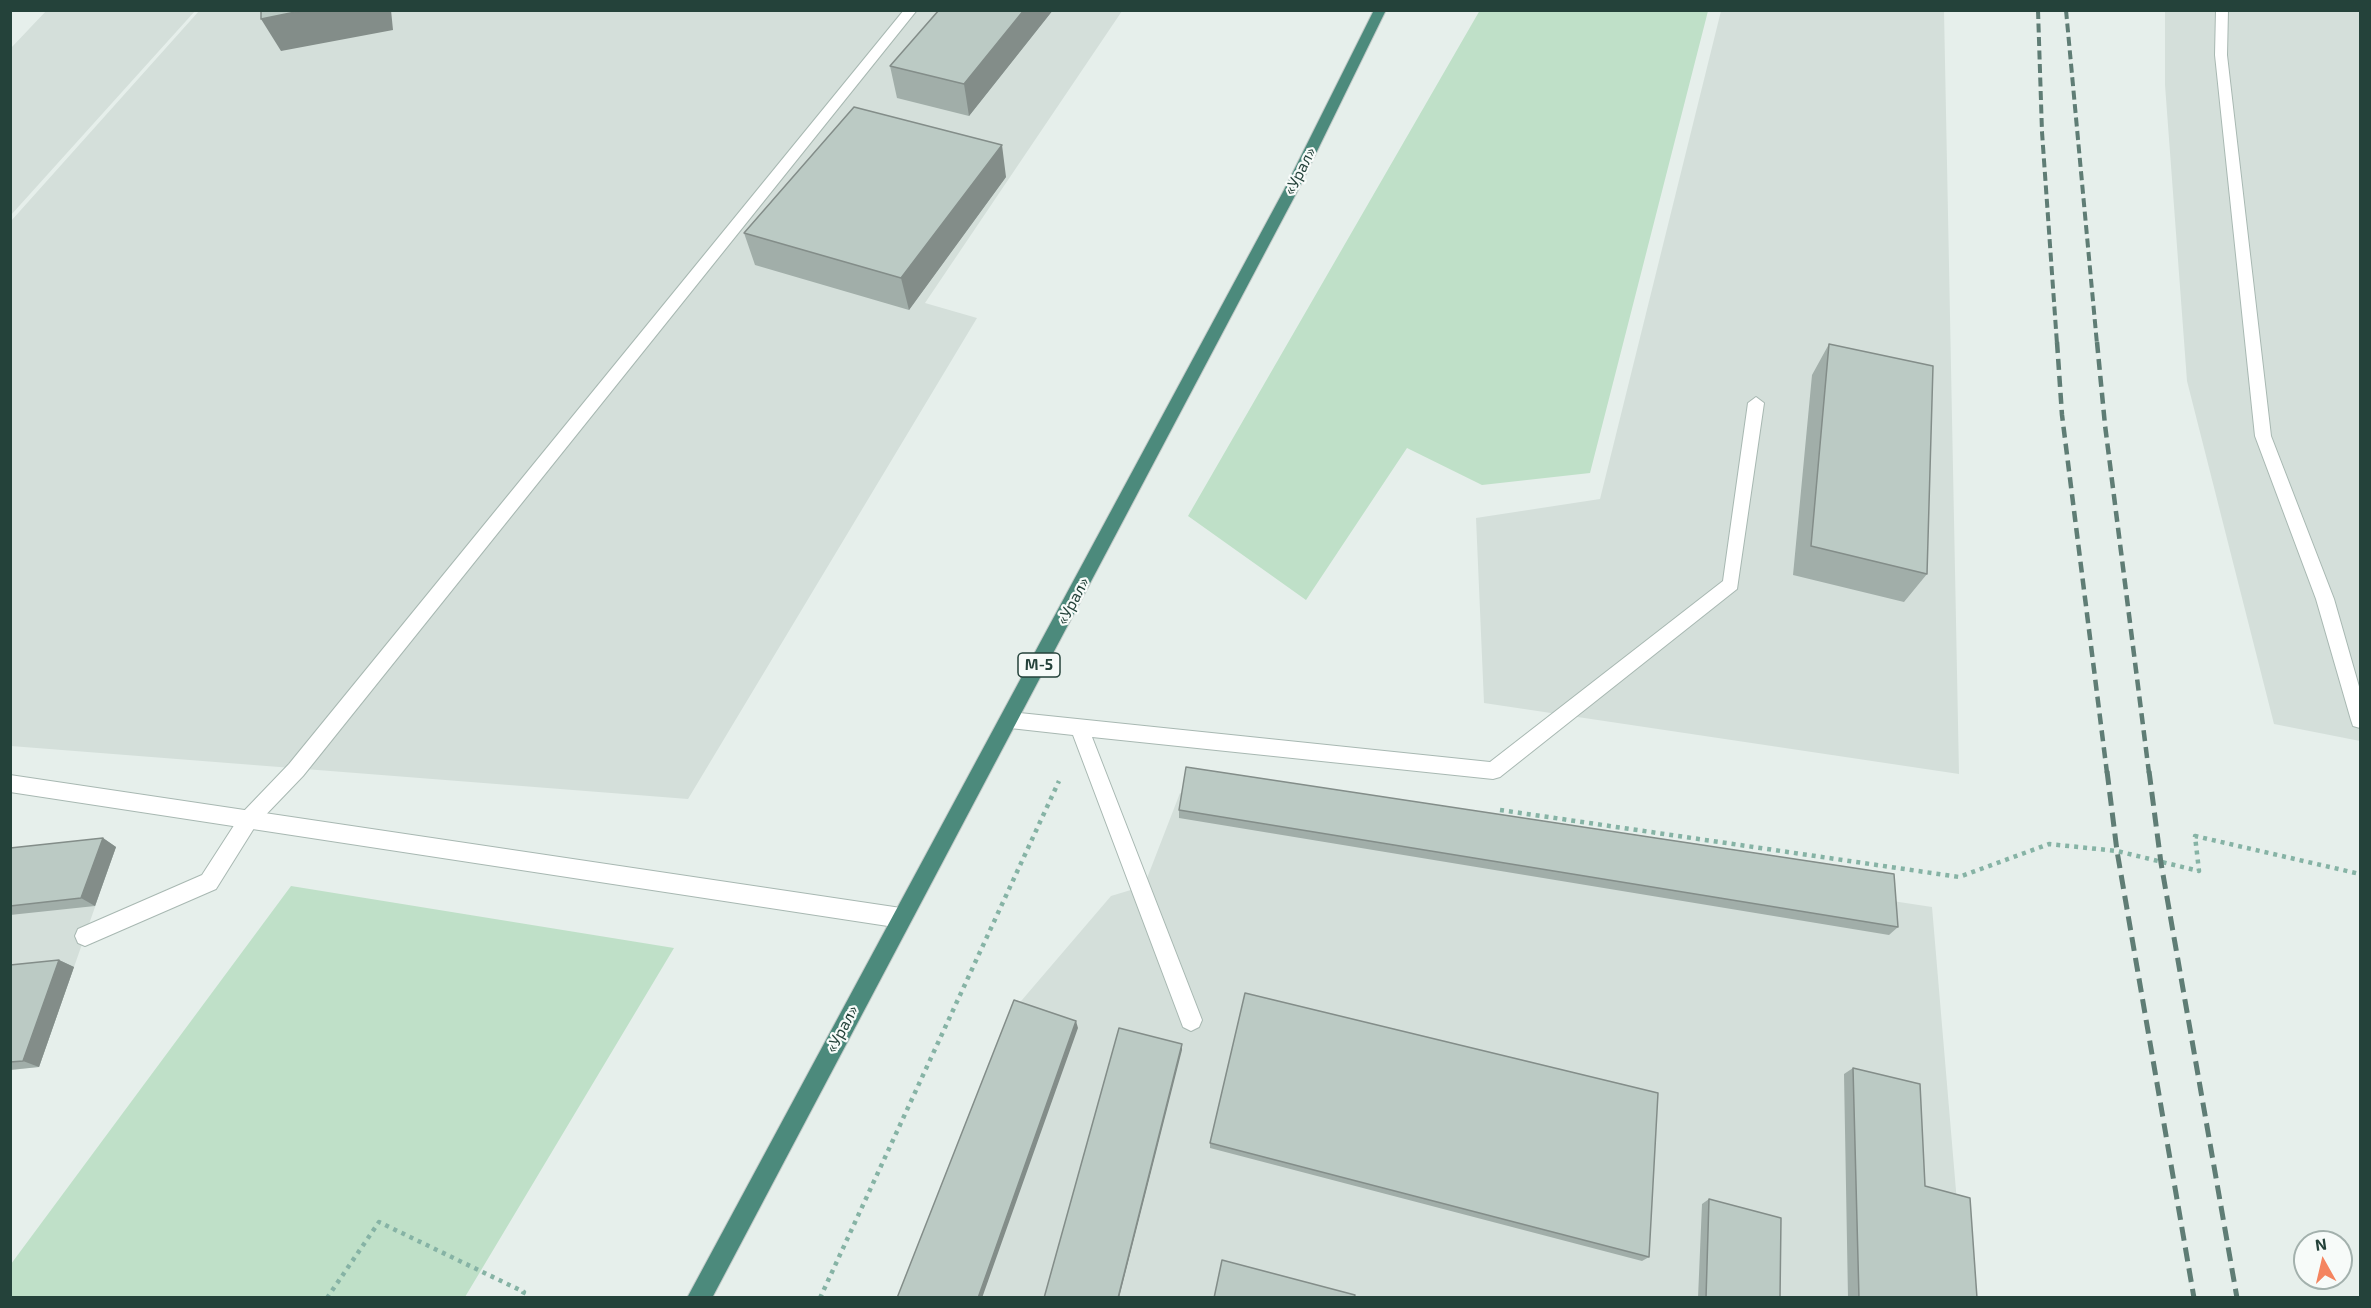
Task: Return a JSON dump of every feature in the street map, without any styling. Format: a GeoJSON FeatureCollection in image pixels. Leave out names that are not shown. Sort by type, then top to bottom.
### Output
{"type":"FeatureCollection","features":[{"type":"Feature","properties":{"kind":"highway","name":"«Урал»"},"geometry":{"type":"LineString","coordinates":[[699,1298],[901,918],[1010,720],[1291,190],[1381,10]]}},
{"type":"Feature","properties":{"kind":"street"},"geometry":{"type":"LineString","coordinates":[[85,936],[209,882],[249,819],[304,761],[911,10]]}},
{"type":"Feature","properties":{"kind":"street"},"geometry":{"type":"LineString","coordinates":[[2222,10],[2221,56],[2264,436],[2325,599],[2361,720]]}},
{"type":"Feature","properties":{"kind":"street"},"geometry":{"type":"LineString","coordinates":[[1010,720],[1493,771],[1731,584],[1756,403]]}},
{"type":"Feature","properties":{"kind":"street"},"geometry":{"type":"LineString","coordinates":[[1079,726],[1191,1020]]}},
{"type":"Feature","properties":{"kind":"street"},"geometry":{"type":"LineString","coordinates":[[10,783],[901,918]]}},
{"type":"Feature","properties":{"kind":"path"},"geometry":{"type":"LineString","coordinates":[[820,1298],[1074,747],[1087,749]]}},
{"type":"Feature","properties":{"kind":"path"},"geometry":{"type":"LineString","coordinates":[[1488,808],[1959,878],[2049,844],[2117,851],[2199,871],[2195,836],[2361,874]]}},
{"type":"Feature","properties":{"kind":"path"},"geometry":{"type":"LineString","coordinates":[[327,1298],[379,1222],[524,1292],[521,1298]]}},
{"type":"Feature","properties":{"kind":"shaded area"},"geometry":{"type":"Polygon","coordinates":[[[47,10],[195,11],[11,215],[11,48],[47,10]]]}},
{"type":"Feature","properties":{"kind":"shaded area"},"geometry":{"type":"Polygon","coordinates":[[[199,11],[1122,11],[925,303],[977,318],[688,799],[11,746],[11,221],[199,11]]]}},
{"type":"Feature","properties":{"kind":"shaded area"},"geometry":{"type":"Polygon","coordinates":[[[1721,11],[1944,11],[1959,774],[1484,703],[1476,518],[1600,499],[1721,11]]]}},
{"type":"Feature","properties":{"kind":"shaded area"},"geometry":{"type":"Polygon","coordinates":[[[2165,11],[2360,11],[2360,741],[2274,724],[2187,381],[2165,85],[2165,11]]]}},
{"type":"Feature","properties":{"kind":"shaded area"},"geometry":{"type":"Polygon","coordinates":[[[1180,793],[1932,907],[1965,1297],[918,1298],[1016,1007],[1111,896],[1144,886],[1180,793]]]}},
{"type":"Feature","properties":{"kind":"shaded area"},"geometry":{"type":"Polygon","coordinates":[[[116,847],[39,1067],[11,1070],[10,858],[116,847]]]}},
{"type":"Feature","properties":{"kind":"green space"},"geometry":{"type":"Polygon","coordinates":[[[1480,10],[1708,11],[1590,473],[1482,485],[1407,448],[1306,600],[1188,516],[1480,10]]]}},
{"type":"Feature","properties":{"kind":"green space"},"geometry":{"type":"Polygon","coordinates":[[[291,886],[674,948],[465,1297],[11,1297],[11,1264],[291,886]]]}},
{"type":"Feature","properties":{"kind":"building"},"geometry":{"type":"Polygon","coordinates":[[[261,10],[305,10],[261,19],[261,10]]]}},
{"type":"Feature","properties":{"kind":"building"},"geometry":{"type":"Polygon","coordinates":[[[939,10],[1024,10],[964,84],[890,66],[939,10]]]}},
{"type":"Feature","properties":{"kind":"building"},"geometry":{"type":"Polygon","coordinates":[[[854,107],[1002,145],[901,278],[744,233],[854,107]]]}},
{"type":"Feature","properties":{"kind":"building"},"geometry":{"type":"Polygon","coordinates":[[[1829,344],[1933,366],[1927,574],[1811,546],[1829,344]]]}},
{"type":"Feature","properties":{"kind":"building"},"geometry":{"type":"Polygon","coordinates":[[[1186,767],[1894,874],[1898,927],[1179,810],[1186,767]]]}},
{"type":"Feature","properties":{"kind":"building"},"geometry":{"type":"Polygon","coordinates":[[[103,838],[81,898],[10,906],[10,848],[103,838]]]}},
{"type":"Feature","properties":{"kind":"building"},"geometry":{"type":"Polygon","coordinates":[[[59,960],[23,1061],[10,1062],[10,965],[59,960]]]}},
{"type":"Feature","properties":{"kind":"building"},"geometry":{"type":"Polygon","coordinates":[[[1245,993],[1658,1093],[1649,1257],[1210,1143],[1245,993]]]}},
{"type":"Feature","properties":{"kind":"building"},"geometry":{"type":"Polygon","coordinates":[[[1014,1000],[1076,1021],[978,1298],[897,1298],[1014,1000]]]}},
{"type":"Feature","properties":{"kind":"building"},"geometry":{"type":"Polygon","coordinates":[[[1119,1028],[1182,1044],[1118,1298],[1044,1298],[1119,1028]]]}},
{"type":"Feature","properties":{"kind":"building"},"geometry":{"type":"Polygon","coordinates":[[[1853,1068],[1920,1084],[1925,1186],[1970,1198],[1977,1298],[1859,1298],[1853,1068]]]}},
{"type":"Feature","properties":{"kind":"building"},"geometry":{"type":"Polygon","coordinates":[[[1709,1199],[1781,1218],[1780,1298],[1706,1298],[1709,1199]]]}},
{"type":"Feature","properties":{"kind":"building"},"geometry":{"type":"Polygon","coordinates":[[[1222,1260],[1355,1295],[1354,1298],[1214,1298],[1222,1260]]]}},
{"type":"Feature","properties":{"kind":"railway"},"geometry":{"type":"LineString","coordinates":[[2038,10],[2042,132],[2057,344]]}},
{"type":"Feature","properties":{"kind":"railway"},"geometry":{"type":"LineString","coordinates":[[2066,10],[2097,344]]}},
{"type":"Feature","properties":{"kind":"railway"},"geometry":{"type":"LineString","coordinates":[[2057,342],[2062,415],[2107,773]]}},
{"type":"Feature","properties":{"kind":"railway"},"geometry":{"type":"LineString","coordinates":[[2097,342],[2105,425],[2149,773]]}},
{"type":"Feature","properties":{"kind":"railway"},"geometry":{"type":"LineString","coordinates":[[2107,771],[2117,851],[2194,1298]]}},
{"type":"Feature","properties":{"kind":"railway"},"geometry":{"type":"LineString","coordinates":[[2149,771],[2161,863],[2237,1298]]}}]}
